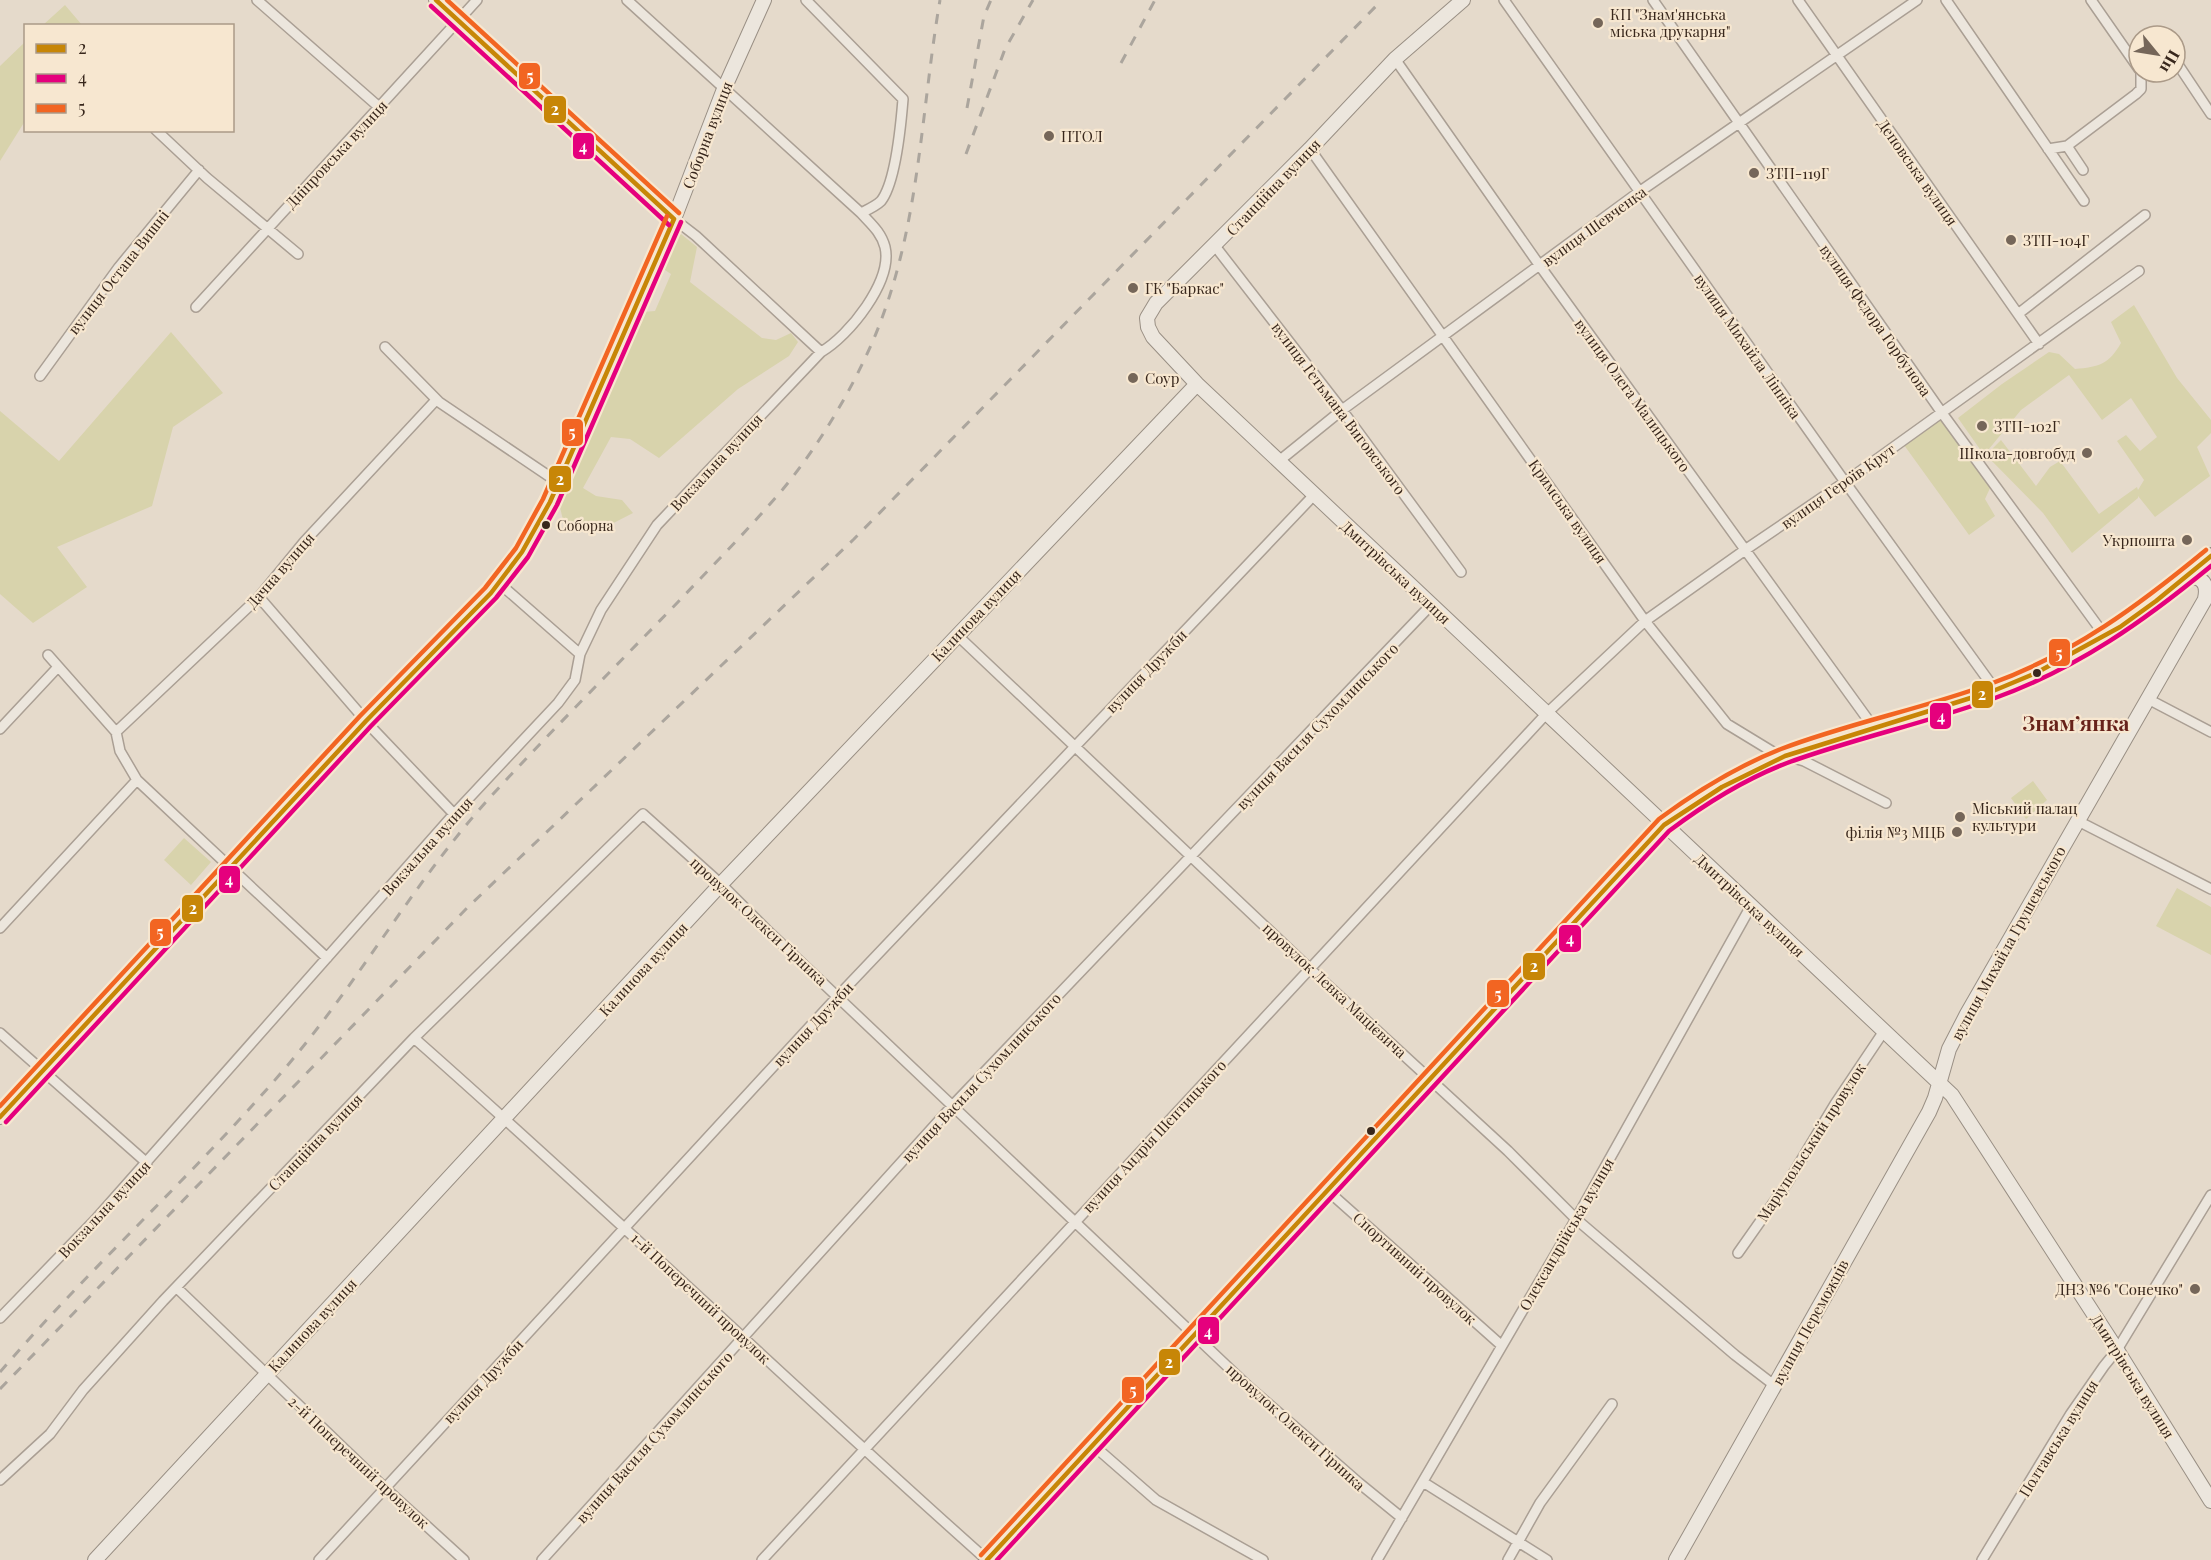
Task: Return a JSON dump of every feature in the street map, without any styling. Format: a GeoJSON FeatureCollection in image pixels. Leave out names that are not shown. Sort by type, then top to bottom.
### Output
{"type":"FeatureCollection","features":[{"type":"Feature","properties":{"kind":"main road"},"geometry":{"type":"LineString","coordinates":[[987,1560],[1664,825],[1722,786],[1785,756],[1993,691],[2054,664],[2105,636],[2181,581],[2211,556]]}},
{"type":"Feature","properties":{"kind":"street"},"geometry":{"type":"LineString","coordinates":[[257,0],[379,107]]}},
{"type":"Feature","properties":{"kind":"street"},"geometry":{"type":"LineString","coordinates":[[436,0],[821,352]]}},
{"type":"Feature","properties":{"kind":"street","name":"Дніпровська вулиця"},"geometry":{"type":"LineString","coordinates":[[196,307],[477,0]]}},
{"type":"Feature","properties":{"kind":"street","name":"Вокзальна вулиця"},"geometry":{"type":"LineString","coordinates":[[0,1318],[96,1220],[453,814],[558,703],[575,680],[580,654],[601,610],[657,525],[821,352],[832,345],[860,316],[886,267],[885,248],[878,230],[627,0]]}},
{"type":"Feature","properties":{"kind":"street","name":"Соборна вулиця"},"geometry":{"type":"LineString","coordinates":[[0,1117],[366,721],[500,584],[532,537],[559,483],[674,219],[724,89],[764,0]]}},
{"type":"Feature","properties":{"kind":"street"},"geometry":{"type":"LineString","coordinates":[[806,0],[903,99],[890,182],[880,202],[861,213]]}},
{"type":"Feature","properties":{"kind":"street","name":"Станційна вулиця"},"geometry":{"type":"LineString","coordinates":[[1197,384],[1153,337],[1147,318],[1156,303],[1215,246],[1395,59],[1463,0]]}},
{"type":"Feature","properties":{"kind":"street","name":"вулиця Михайла Лінніка"},"geometry":{"type":"LineString","coordinates":[[1504,0],[1991,684],[1993,691]]}},
{"type":"Feature","properties":{"kind":"street","name":"вулиця Федора Горбунова"},"geometry":{"type":"LineString","coordinates":[[1653,0],[1942,413],[2105,636]]}},
{"type":"Feature","properties":{"kind":"street","name":"Деповська вулиця"},"geometry":{"type":"LineString","coordinates":[[1798,0],[2039,344]]}},
{"type":"Feature","properties":{"kind":"street","name":"вулиця Шевченка"},"geometry":{"type":"LineString","coordinates":[[1279,462],[1342,410],[1639,192],[1917,0]]}},
{"type":"Feature","properties":{"kind":"street"},"geometry":{"type":"LineString","coordinates":[[1946,0],[2084,201]]}},
{"type":"Feature","properties":{"kind":"street"},"geometry":{"type":"LineString","coordinates":[[2091,0],[2127,51]]}},
{"type":"Feature","properties":{"kind":"street","name":"вулиця Олега Малицького"},"geometry":{"type":"LineString","coordinates":[[1395,59],[1540,266],[1874,728]]}},
{"type":"Feature","properties":{"kind":"street"},"geometry":{"type":"LineString","coordinates":[[2187,78],[2211,114]]}},
{"type":"Feature","properties":{"kind":"street"},"geometry":{"type":"LineString","coordinates":[[2049,149],[2067,146],[2136,94],[2141,89],[2141,84]]}},
{"type":"Feature","properties":{"kind":"street"},"geometry":{"type":"LineString","coordinates":[[158,132],[298,254]]}},
{"type":"Feature","properties":{"kind":"street"},"geometry":{"type":"LineString","coordinates":[[2067,146],[2083,170]]}},
{"type":"Feature","properties":{"kind":"street","name":"Кримська вулиця"},"geometry":{"type":"LineString","coordinates":[[1310,149],[1645,621],[1727,724],[1773,752],[1804,760],[1886,803]]}},
{"type":"Feature","properties":{"kind":"street","name":"вулиця Остапа Вишні"},"geometry":{"type":"LineString","coordinates":[[40,376],[119,267],[199,170]]}},
{"type":"Feature","properties":{"kind":"street"},"geometry":{"type":"LineString","coordinates":[[2018,314],[2145,215]]}},
{"type":"Feature","properties":{"kind":"street","name":"вулиця Гетьмана Виговського"},"geometry":{"type":"LineString","coordinates":[[1215,246],[1342,410],[1461,572]]}},
{"type":"Feature","properties":{"kind":"street","name":"вулиця Героїв Крут"},"geometry":{"type":"LineString","coordinates":[[1547,713],[1645,621],[1845,482],[2139,271]]}},
{"type":"Feature","properties":{"kind":"street"},"geometry":{"type":"LineString","coordinates":[[385,347],[436,400],[559,483]]}},
{"type":"Feature","properties":{"kind":"street","name":"Дмитрівська вулиця"},"geometry":{"type":"LineString","coordinates":[[1197,384],[1940,1083],[1962,1109],[2211,1501]]}},
{"type":"Feature","properties":{"kind":"street","name":"Калинова вулиця"},"geometry":{"type":"LineString","coordinates":[[95,1560],[721,884],[1197,384]]}},
{"type":"Feature","properties":{"kind":"street","name":"Дачна вулиця"},"geometry":{"type":"LineString","coordinates":[[116,732],[259,597],[304,542],[436,400]]}},
{"type":"Feature","properties":{"kind":"street","name":"вулиця Дружби"},"geometry":{"type":"LineString","coordinates":[[320,1560],[838,996],[1314,495]]}},
{"type":"Feature","properties":{"kind":"street"},"geometry":{"type":"LineString","coordinates":[[2181,581],[2189,578],[2201,580],[2208,594]]}},
{"type":"Feature","properties":{"kind":"street"},"geometry":{"type":"LineString","coordinates":[[500,584],[580,654]]}},
{"type":"Feature","properties":{"kind":"street","name":"вулиця Михайла Грушевського"},"geometry":{"type":"LineString","coordinates":[[1940,1083],[1949,1049],[1962,1022],[2208,594]]}},
{"type":"Feature","properties":{"kind":"street"},"geometry":{"type":"LineString","coordinates":[[259,597],[366,721],[453,814]]}},
{"type":"Feature","properties":{"kind":"street","name":"вулиця Василя Сухомлинського"},"geometry":{"type":"LineString","coordinates":[[542,1560],[953,1105],[1431,605]]}},
{"type":"Feature","properties":{"kind":"street","name":"провулок Левка Мацієвича"},"geometry":{"type":"LineString","coordinates":[[957,635],[1508,1151],[1576,1219],[1735,1355],[1774,1385]]}},
{"type":"Feature","properties":{"kind":"street"},"geometry":{"type":"LineString","coordinates":[[48,656],[116,732],[120,751],[137,780],[327,958]]}},
{"type":"Feature","properties":{"kind":"street"},"geometry":{"type":"LineString","coordinates":[[0,729],[58,667]]}},
{"type":"Feature","properties":{"kind":"street"},"geometry":{"type":"LineString","coordinates":[[2148,699],[2211,732]]}},
{"type":"Feature","properties":{"kind":"street","name":"вулиця Андрія Шептицького"},"geometry":{"type":"LineString","coordinates":[[762,1560],[1547,713]]}},
{"type":"Feature","properties":{"kind":"street"},"geometry":{"type":"LineString","coordinates":[[0,928],[137,780]]}},
{"type":"Feature","properties":{"kind":"street","name":"Станційна вулиця"},"geometry":{"type":"LineString","coordinates":[[0,1480],[50,1434],[83,1390],[414,1038],[643,814]]}},
{"type":"Feature","properties":{"kind":"street","name":"провулок Олекси Гірника"},"geometry":{"type":"LineString","coordinates":[[643,814],[721,884],[1073,1222],[1249,1387],[1402,1518]]}},
{"type":"Feature","properties":{"kind":"street"},"geometry":{"type":"LineString","coordinates":[[2078,821],[2211,889]]}},
{"type":"Feature","properties":{"kind":"street","name":"Олександрійська вулиця"},"geometry":{"type":"LineString","coordinates":[[1377,1560],[1576,1219],[1751,906]]}},
{"type":"Feature","properties":{"kind":"street","name":"Маріупольський провулок"},"geometry":{"type":"LineString","coordinates":[[1738,1253],[1788,1182],[1835,1104],[1884,1031]]}},
{"type":"Feature","properties":{"kind":"street"},"geometry":{"type":"LineString","coordinates":[[0,1033],[147,1163]]}},
{"type":"Feature","properties":{"kind":"street","name":"1-й Поперечний провулок"},"geometry":{"type":"LineString","coordinates":[[414,1038],[625,1227],[743,1338],[987,1560]]}},
{"type":"Feature","properties":{"kind":"street","name":"вулиця Переможців"},"geometry":{"type":"LineString","coordinates":[[1676,1560],[1929,1112],[1940,1083]]}},
{"type":"Feature","properties":{"kind":"street","name":"Спортивний провулок"},"geometry":{"type":"LineString","coordinates":[[1328,1191],[1501,1345]]}},
{"type":"Feature","properties":{"kind":"street","name":"Полтавська вулиця"},"geometry":{"type":"LineString","coordinates":[[1982,1560],[2070,1415],[2103,1365],[2117,1350],[2211,1195]]}},
{"type":"Feature","properties":{"kind":"street","name":"2-й Поперечний провулок"},"geometry":{"type":"LineString","coordinates":[[177,1288],[385,1488],[464,1560]]}},
{"type":"Feature","properties":{"kind":"street"},"geometry":{"type":"LineString","coordinates":[[1508,1560],[1540,1503],[1612,1404]]}},
{"type":"Feature","properties":{"kind":"street"},"geometry":{"type":"LineString","coordinates":[[1093,1445],[1156,1500],[1263,1560]]}},
{"type":"Feature","properties":{"kind":"street"},"geometry":{"type":"LineString","coordinates":[[1423,1482],[1547,1560]]}},
{"type":"Feature","properties":{"kind":"shaded area"},"geometry":{"type":"Polygon","coordinates":[[[65,5],[81,24],[44,24],[65,5]]]}},
{"type":"Feature","properties":{"kind":"shaded area"},"geometry":{"type":"Polygon","coordinates":[[[24,43],[24,123],[0,161],[0,66],[24,43]]]}},
{"type":"Feature","properties":{"kind":"shaded area"},"geometry":{"type":"Polygon","coordinates":[[[681,234],[697,247],[690,282],[762,338],[776,340],[791,333],[798,342],[789,356],[738,389],[659,458],[630,439],[611,437],[583,488],[596,496],[622,500],[633,513],[594,533],[563,520],[559,503],[568,478],[643,312],[655,311],[671,274],[662,268],[673,240],[681,234]]]}},
{"type":"Feature","properties":{"kind":"shaded area"},"geometry":{"type":"Polygon","coordinates":[[[2134,305],[2177,378],[2211,420],[2211,433],[2197,447],[2210,476],[2155,517],[2138,496],[2072,553],[2043,513],[1986,455],[2001,440],[2036,486],[2050,467],[2060,461],[2099,514],[2137,487],[2138,490],[2144,480],[2117,441],[2126,435],[2140,451],[2157,437],[2131,398],[2102,420],[2069,375],[2021,410],[1984,455],[1958,418],[2049,352],[2059,354],[2075,369],[2091,367],[2108,360],[2121,343],[2111,322],[2134,305]]]}},
{"type":"Feature","properties":{"kind":"shaded area"},"geometry":{"type":"Polygon","coordinates":[[[171,332],[223,393],[173,427],[152,506],[57,547],[87,587],[33,623],[0,594],[0,411],[59,461],[171,332]]]}},
{"type":"Feature","properties":{"kind":"shaded area"},"geometry":{"type":"Polygon","coordinates":[[[1942,419],[1991,486],[1985,499],[1995,516],[1969,535],[1904,445],[1942,419]]]}},
{"type":"Feature","properties":{"kind":"shaded area"},"geometry":{"type":"Polygon","coordinates":[[[2033,781],[2047,800],[2026,819],[2011,798],[2033,781]]]}},
{"type":"Feature","properties":{"kind":"shaded area"},"geometry":{"type":"Polygon","coordinates":[[[184,838],[211,862],[191,885],[164,860],[184,838]]]}},
{"type":"Feature","properties":{"kind":"shaded area"},"geometry":{"type":"Polygon","coordinates":[[[2177,888],[2211,907],[2211,955],[2156,926],[2177,888]]]}},
{"type":"Feature","properties":{"kind":"railway"},"geometry":{"type":"LineString","coordinates":[[0,1372],[70,1295],[252,1106],[314,1033],[439,859],[494,793],[745,532],[809,455],[832,419],[863,362],[888,301],[900,259],[917,174],[940,0]]}},
{"type":"Feature","properties":{"kind":"railway"},"geometry":{"type":"LineString","coordinates":[[967,108],[984,16],[991,0]]}},
{"type":"Feature","properties":{"kind":"railway"},"geometry":{"type":"LineString","coordinates":[[966,154],[1005,49],[1033,0]]}},
{"type":"Feature","properties":{"kind":"railway"},"geometry":{"type":"LineString","coordinates":[[1121,63],[1155,0]]}},
{"type":"Feature","properties":{"kind":"railway"},"geometry":{"type":"LineString","coordinates":[[0,1389],[467,908],[854,539],[1382,0]]}},
{"type":"Feature","properties":{"kind":"transit line","name":"2"},"geometry":{"type":"LineString","coordinates":[[436,0],[674,219]]}},
{"type":"Feature","properties":{"kind":"transit line","name":"5"},"geometry":{"type":"LineString","coordinates":[[447,0],[679,213]]}},
{"type":"Feature","properties":{"kind":"transit line","name":"4"},"geometry":{"type":"LineString","coordinates":[[431,6],[669,225]]}},
{"type":"Feature","properties":{"kind":"transit line","name":"5"},"geometry":{"type":"LineString","coordinates":[[0,1106],[360,716],[485,588],[516,548],[543,499],[667,216]]}},
{"type":"Feature","properties":{"kind":"transit line","name":"2"},"geometry":{"type":"LineString","coordinates":[[0,1117],[366,721],[491,593],[522,552],[550,502],[674,219]]}},
{"type":"Feature","properties":{"kind":"transit line","name":"4"},"geometry":{"type":"LineString","coordinates":[[6,1122],[371,726],[496,598],[528,557],[557,505],[681,222]]}},
{"type":"Feature","properties":{"kind":"transit line","name":"5"},"geometry":{"type":"LineString","coordinates":[[981,1555],[1659,819],[1718,780],[1781,749],[1833,731],[1964,693],[2021,672],[2050,658],[2078,643],[2130,609],[2206,550]]}},
{"type":"Feature","properties":{"kind":"transit line","name":"2"},"geometry":{"type":"LineString","coordinates":[[987,1560],[1664,825],[1722,787],[1785,756],[1993,691],[2036,673],[2120,627],[2211,556]]}},
{"type":"Feature","properties":{"kind":"transit line","name":"4"},"geometry":{"type":"LineString","coordinates":[[997,1560],[1669,831],[1726,793],[1771,769],[1969,707],[2025,686],[2054,672],[2082,658],[2135,624],[2211,566]]}},
{"type":"Feature","properties":{"kind":"place","name":"КП \"Знам'янська міська друкарня\""},"geometry":{"type":"Point","coordinates":[1598,23]}},
{"type":"Feature","properties":{"kind":"place","name":"ПТОЛ"},"geometry":{"type":"Point","coordinates":[1049,136]}},
{"type":"Feature","properties":{"kind":"place","name":"ЗТП-119Г"},"geometry":{"type":"Point","coordinates":[1754,173]}},
{"type":"Feature","properties":{"kind":"place","name":"ЗТП-104Г"},"geometry":{"type":"Point","coordinates":[2011,240]}},
{"type":"Feature","properties":{"kind":"place","name":"ГК \"Баркас\""},"geometry":{"type":"Point","coordinates":[1133,288]}},
{"type":"Feature","properties":{"kind":"place","name":"Соур"},"geometry":{"type":"Point","coordinates":[1133,378]}},
{"type":"Feature","properties":{"kind":"place","name":"ЗТП-102Г"},"geometry":{"type":"Point","coordinates":[1982,426]}},
{"type":"Feature","properties":{"kind":"place","name":"Школа-довгобуд"},"geometry":{"type":"Point","coordinates":[2087,453]}},
{"type":"Feature","properties":{"kind":"place","name":"Соборна"},"geometry":{"type":"Point","coordinates":[546,525]}},
{"type":"Feature","properties":{"kind":"place","name":"Укрпошта"},"geometry":{"type":"Point","coordinates":[2187,540]}},
{"type":"Feature","properties":{"kind":"place","name":"Міський палац культури"},"geometry":{"type":"Point","coordinates":[1960,817]}},
{"type":"Feature","properties":{"kind":"place","name":"філія №3 МЦБ"},"geometry":{"type":"Point","coordinates":[1957,832]}},
{"type":"Feature","properties":{"kind":"place","name":"ДНЗ №6 \"Сонечко\""},"geometry":{"type":"Point","coordinates":[2195,1289]}},
{"type":"Feature","properties":{"kind":"district","name":"Знам’янка"},"geometry":{"type":"Point","coordinates":[2076,722]}}]}
